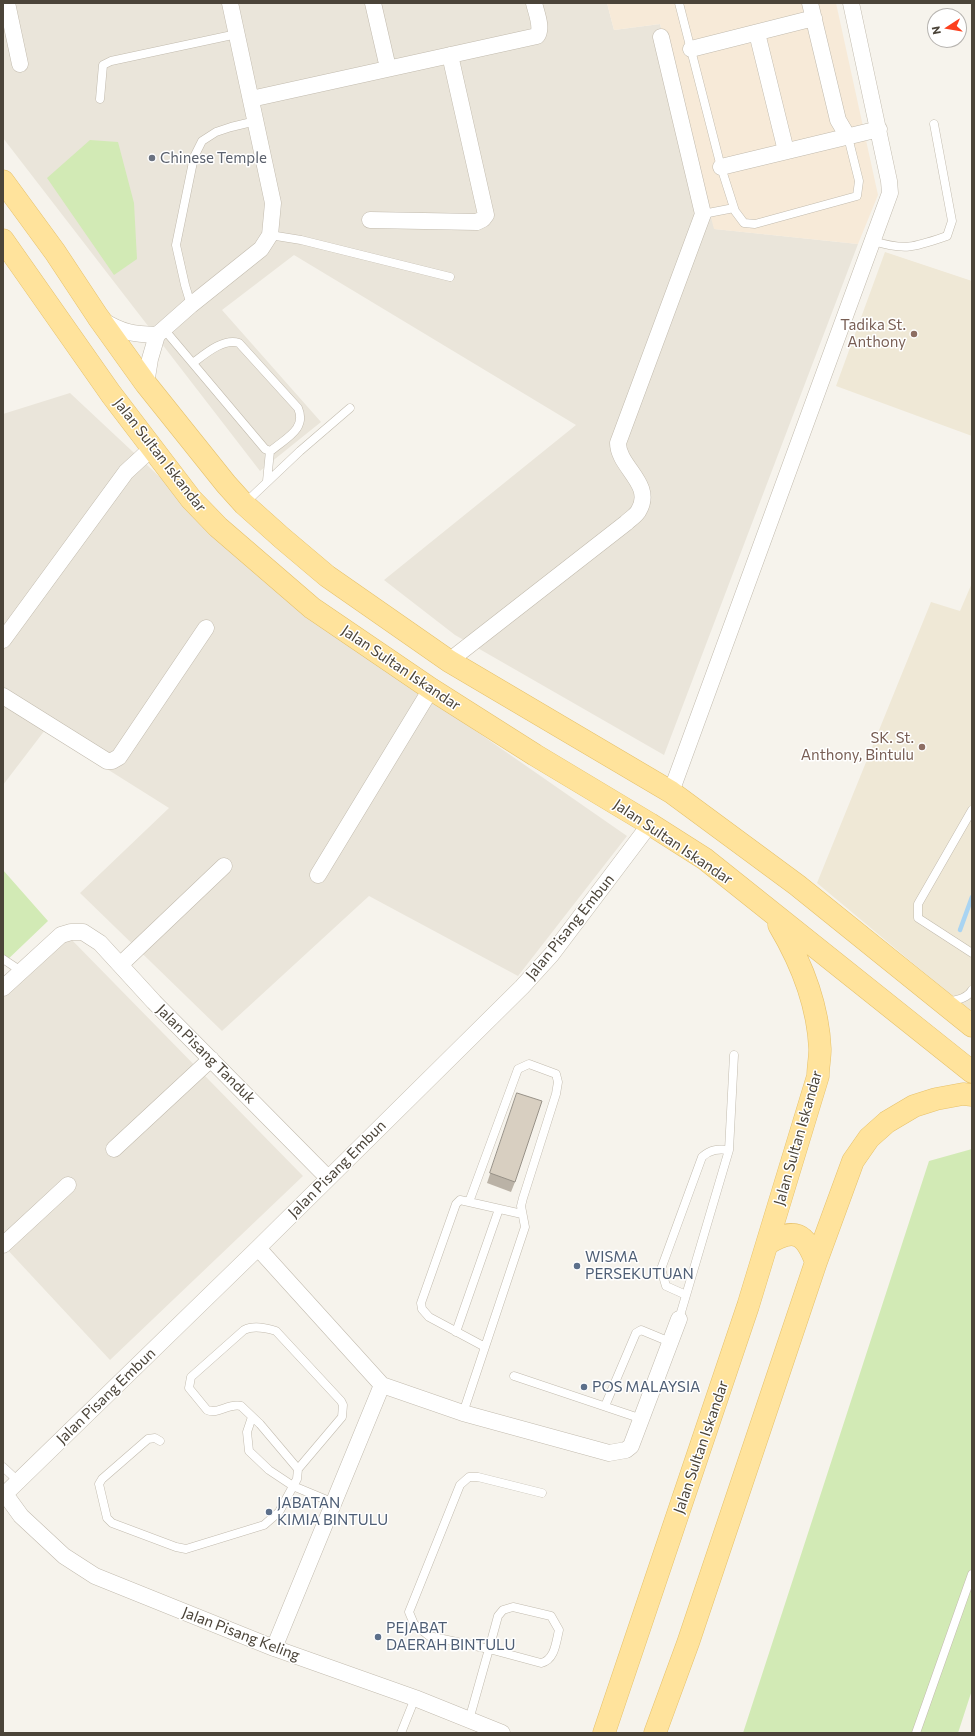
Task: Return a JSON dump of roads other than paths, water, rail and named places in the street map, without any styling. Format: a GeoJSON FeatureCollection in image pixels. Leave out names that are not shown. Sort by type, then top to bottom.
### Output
{"type":"FeatureCollection","features":[{"type":"Feature","properties":{"kind":"main road"},"geometry":{"type":"LineString","coordinates":[[3,181],[55,252],[98,317],[146,384],[226,484],[244,504],[327,576],[449,660],[671,792],[796,885],[944,1002],[972,1026]]}},
{"type":"Feature","properties":{"kind":"main road","name":"Jalan Sultan Iskandar"},"geometry":{"type":"LineString","coordinates":[[3,240],[111,394],[191,499],[218,527],[312,608],[431,689],[704,859],[771,912],[794,949],[804,972],[814,1009],[820,1049],[818,1076],[768,1244],[743,1321],[604,1733]]}},
{"type":"Feature","properties":{"kind":"main road"},"geometry":{"type":"LineString","coordinates":[[771,912],[972,1072]]}},
{"type":"Feature","properties":{"kind":"main road"},"geometry":{"type":"LineString","coordinates":[[654,1733],[688,1643],[816,1262],[853,1161],[869,1138],[887,1122],[914,1106],[936,1099],[963,1094],[972,1094]]}},
{"type":"Feature","properties":{"kind":"main road"},"geometry":{"type":"LineString","coordinates":[[768,1244],[781,1235],[794,1235],[810,1244],[816,1262]]}},
{"type":"Feature","properties":{"kind":"street"},"geometry":{"type":"LineString","coordinates":[[7,3],[20,64]]}},
{"type":"Feature","properties":{"kind":"street"},"geometry":{"type":"LineString","coordinates":[[146,384],[150,359],[160,332],[261,249],[270,235],[273,203],[230,3]]}},
{"type":"Feature","properties":{"kind":"street"},"geometry":{"type":"LineString","coordinates":[[373,3],[388,68]]}},
{"type":"Feature","properties":{"kind":"street"},"geometry":{"type":"LineString","coordinates":[[251,99],[536,36],[539,32],[539,26],[534,3]]}},
{"type":"Feature","properties":{"kind":"street"},"geometry":{"type":"LineString","coordinates":[[671,792],[890,193],[879,129],[851,3]]}},
{"type":"Feature","properties":{"kind":"street"},"geometry":{"type":"LineString","coordinates":[[691,49],[757,33],[812,11],[838,120],[848,136]]}},
{"type":"Feature","properties":{"kind":"street"},"geometry":{"type":"LineString","coordinates":[[757,33],[786,151]]}},
{"type":"Feature","properties":{"kind":"street"},"geometry":{"type":"LineString","coordinates":[[449,660],[626,523],[639,511],[644,499],[641,487],[621,456],[618,448],[618,442],[703,214],[661,36]]}},
{"type":"Feature","properties":{"kind":"street"},"geometry":{"type":"LineString","coordinates":[[370,220],[477,222],[483,219],[486,215],[450,55]]}},
{"type":"Feature","properties":{"kind":"street"},"geometry":{"type":"LineString","coordinates":[[721,167],[879,129]]}},
{"type":"Feature","properties":{"kind":"street"},"geometry":{"type":"LineString","coordinates":[[98,317],[118,330],[134,334],[160,332]]}},
{"type":"Feature","properties":{"kind":"street"},"geometry":{"type":"LineString","coordinates":[[3,640],[126,472],[152,448]]}},
{"type":"Feature","properties":{"kind":"street"},"geometry":{"type":"LineString","coordinates":[[3,696],[107,761],[112,761],[119,757],[206,628]]}},
{"type":"Feature","properties":{"kind":"street"},"geometry":{"type":"LineString","coordinates":[[318,875],[431,689]]}},
{"type":"Feature","properties":{"kind":"street","name":"Jalan Pisang Embun"},"geometry":{"type":"LineString","coordinates":[[4,1495],[258,1248],[522,987],[552,954],[650,824]]}},
{"type":"Feature","properties":{"kind":"street"},"geometry":{"type":"LineString","coordinates":[[120,965],[224,866]]}},
{"type":"Feature","properties":{"kind":"street","name":"Jalan Pisang Tanduk"},"geometry":{"type":"LineString","coordinates":[[21,971],[61,935],[71,932],[83,932],[100,943],[154,1002],[328,1178]]}},
{"type":"Feature","properties":{"kind":"street"},"geometry":{"type":"LineString","coordinates":[[3,988],[21,971]]}},
{"type":"Feature","properties":{"kind":"street"},"geometry":{"type":"LineString","coordinates":[[114,1149],[211,1059]]}},
{"type":"Feature","properties":{"kind":"street"},"geometry":{"type":"LineString","coordinates":[[3,1245],[68,1185]]}},
{"type":"Feature","properties":{"kind":"street"},"geometry":{"type":"LineString","coordinates":[[258,1248],[382,1385],[463,1413],[609,1454],[626,1450],[631,1446],[678,1319]]}},
{"type":"Feature","properties":{"kind":"street"},"geometry":{"type":"LineString","coordinates":[[274,1648],[382,1385]]}},
{"type":"Feature","properties":{"kind":"street","name":"Jalan Pisang Keling"},"geometry":{"type":"LineString","coordinates":[[4,1495],[21,1516],[64,1556],[95,1576],[274,1648],[415,1698],[502,1733]]}},
{"type":"Feature","properties":{"kind":"lane"},"geometry":{"type":"LineString","coordinates":[[679,3],[721,167],[734,208],[744,223],[749,224],[854,198],[858,193],[859,181],[848,136]]}},
{"type":"Feature","properties":{"kind":"lane"},"geometry":{"type":"LineString","coordinates":[[100,99],[103,65],[111,61],[237,34]]}},
{"type":"Feature","properties":{"kind":"lane"},"geometry":{"type":"LineString","coordinates":[[191,305],[184,285],[176,245],[194,157],[202,141],[216,132],[231,126],[256,121]]}},
{"type":"Feature","properties":{"kind":"lane"},"geometry":{"type":"LineString","coordinates":[[873,241],[902,248],[920,245],[947,236],[949,233],[952,222],[934,124]]}},
{"type":"Feature","properties":{"kind":"lane"},"geometry":{"type":"LineString","coordinates":[[703,214],[734,208]]}},
{"type":"Feature","properties":{"kind":"lane"},"geometry":{"type":"LineString","coordinates":[[270,235],[301,240],[450,277]]}},
{"type":"Feature","properties":{"kind":"lane"},"geometry":{"type":"LineString","coordinates":[[160,332],[193,363],[265,449],[270,451]]}},
{"type":"Feature","properties":{"kind":"lane"},"geometry":{"type":"LineString","coordinates":[[193,363],[224,343],[232,341],[239,343],[298,408],[300,420],[298,429],[270,451],[267,481]]}},
{"type":"Feature","properties":{"kind":"lane"},"geometry":{"type":"LineString","coordinates":[[244,504],[267,481],[350,408]]}},
{"type":"Feature","properties":{"kind":"lane"},"geometry":{"type":"LineString","coordinates":[[972,810],[918,904],[917,911],[918,918],[972,953]]}},
{"type":"Feature","properties":{"kind":"lane"},"geometry":{"type":"LineString","coordinates":[[3,959],[21,971]]}},
{"type":"Feature","properties":{"kind":"lane"},"geometry":{"type":"LineString","coordinates":[[944,1002],[959,999],[970,994],[972,990]]}},
{"type":"Feature","properties":{"kind":"lane"},"geometry":{"type":"LineString","coordinates":[[678,1319],[730,1150],[734,1055]]}},
{"type":"Feature","properties":{"kind":"lane"},"geometry":{"type":"LineString","coordinates":[[463,1413],[525,1227],[521,1206],[542,1140],[558,1082],[556,1074],[529,1064],[518,1069],[469,1202]]}},
{"type":"Feature","properties":{"kind":"lane"},"geometry":{"type":"LineString","coordinates":[[686,1296],[666,1286],[661,1269],[702,1158],[708,1151],[719,1149],[730,1150]]}},
{"type":"Feature","properties":{"kind":"lane"},"geometry":{"type":"LineString","coordinates":[[485,1347],[429,1317],[422,1309],[421,1303],[456,1204],[460,1200],[522,1214]]}},
{"type":"Feature","properties":{"kind":"lane"},"geometry":{"type":"LineString","coordinates":[[456,1332],[499,1209]]}},
{"type":"Feature","properties":{"kind":"lane"},"geometry":{"type":"LineString","coordinates":[[160,1441],[155,1438],[148,1439],[102,1479],[99,1484],[107,1518],[112,1522],[186,1550],[264,1525],[279,1512],[297,1479],[298,1469],[342,1417],[343,1405],[341,1401],[276,1331],[256,1327],[244,1330],[191,1378],[189,1388],[207,1410],[215,1412],[230,1406],[241,1406],[298,1469]]}},
{"type":"Feature","properties":{"kind":"lane"},"geometry":{"type":"LineString","coordinates":[[606,1406],[636,1333],[641,1330],[670,1342]]}},
{"type":"Feature","properties":{"kind":"lane"},"geometry":{"type":"LineString","coordinates":[[514,1376],[642,1419]]}},
{"type":"Feature","properties":{"kind":"lane"},"geometry":{"type":"LineString","coordinates":[[252,1417],[247,1432],[249,1450],[269,1470],[293,1486],[334,1503]]}},
{"type":"Feature","properties":{"kind":"lane"},"geometry":{"type":"LineString","coordinates":[[3,1467],[18,1481]]}},
{"type":"Feature","properties":{"kind":"lane"},"geometry":{"type":"LineString","coordinates":[[469,1720],[489,1650],[498,1616],[503,1610],[513,1607],[550,1616],[559,1630],[552,1657],[547,1662],[541,1663],[489,1650],[429,1636],[414,1624],[409,1612],[460,1485],[469,1477],[478,1477],[542,1493]]}},
{"type":"Feature","properties":{"kind":"lane"},"geometry":{"type":"LineString","coordinates":[[916,1733],[972,1574]]}},
{"type":"Feature","properties":{"kind":"lane"},"geometry":{"type":"LineString","coordinates":[[401,1733],[415,1698]]}},
{"type":"Feature","properties":{"kind":"waterway"},"geometry":{"type":"LineString","coordinates":[[960,930],[972,897]]}},
{"type":"Feature","properties":{"kind":"place","name":"Chinese Temple"},"geometry":{"type":"Point","coordinates":[152,158]}},
{"type":"Feature","properties":{"kind":"place","name":"Tadika St. Anthony"},"geometry":{"type":"Point","coordinates":[914,334]}},
{"type":"Feature","properties":{"kind":"place","name":"SK. St. Anthony, Bintulu"},"geometry":{"type":"Point","coordinates":[922,747]}},
{"type":"Feature","properties":{"kind":"place","name":"WISMA PERSEKUTUAN"},"geometry":{"type":"Point","coordinates":[577,1266]}},
{"type":"Feature","properties":{"kind":"place","name":"POS MALAYSIA"},"geometry":{"type":"Point","coordinates":[584,1387]}},
{"type":"Feature","properties":{"kind":"place","name":"JABATAN KIMIA BINTULU"},"geometry":{"type":"Point","coordinates":[269,1512]}},
{"type":"Feature","properties":{"kind":"place","name":"PEJABAT DAERAH BINTULU"},"geometry":{"type":"Point","coordinates":[378,1637]}}]}
